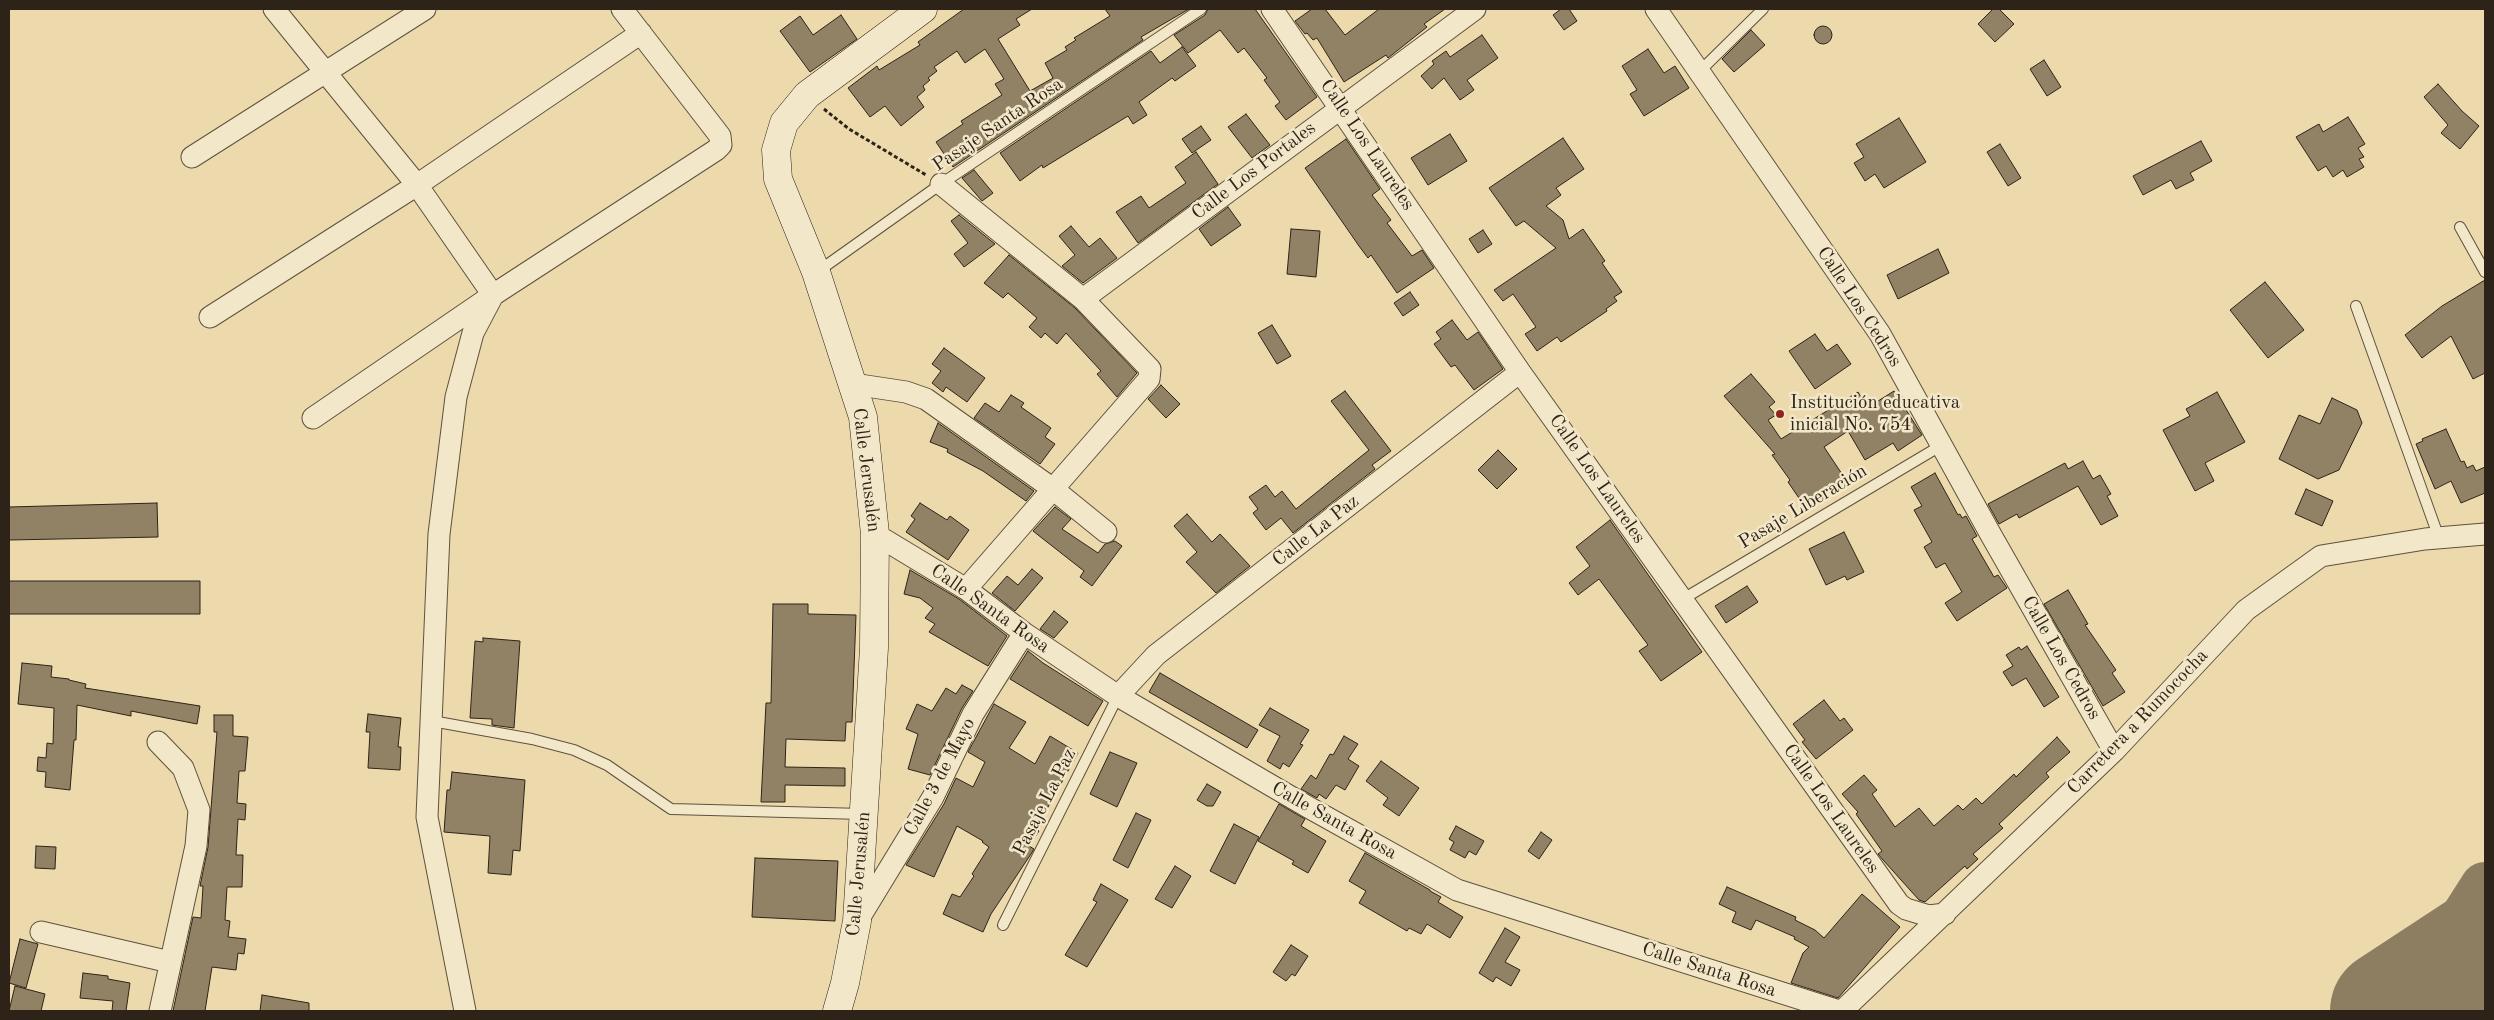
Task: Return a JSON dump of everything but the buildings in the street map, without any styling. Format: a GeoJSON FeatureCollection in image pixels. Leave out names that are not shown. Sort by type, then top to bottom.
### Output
{"type":"FeatureCollection","features":[{"type":"Feature","properties":{"kind":"street"},"geometry":{"type":"LineString","coordinates":[[274,9],[417,184],[493,295]]}},
{"type":"Feature","properties":{"kind":"street"},"geometry":{"type":"LineString","coordinates":[[192,158],[425,9]]}},
{"type":"Feature","properties":{"kind":"street"},"geometry":{"type":"LineString","coordinates":[[313,418],[493,295],[721,145],[720,136],[622,9]]}},
{"type":"Feature","properties":{"kind":"street","name":"Calle Jerusalén"},"geometry":{"type":"LineString","coordinates":[[836,1011],[845,983],[857,921],[874,648],[875,534],[862,416],[816,272],[778,179],[776,150],[784,123],[807,94],[923,9]]}},
{"type":"Feature","properties":{"kind":"street","name":"Calle Los Laureles"},"geometry":{"type":"LineString","coordinates":[[1272,9],[1341,107],[1520,372],[1899,904],[1906,909],[1929,916],[1945,914]]}},
{"type":"Feature","properties":{"kind":"street","name":"Calle Los Portales"},"geometry":{"type":"LineString","coordinates":[[1083,299],[1475,9]]}},
{"type":"Feature","properties":{"kind":"street","name":"Calle Los Cedros"},"geometry":{"type":"LineString","coordinates":[[1656,9],[1880,334],[2114,751]]}},
{"type":"Feature","properties":{"kind":"street"},"geometry":{"type":"LineString","coordinates":[[210,317],[417,184],[641,32]]}},
{"type":"Feature","properties":{"kind":"street"},"geometry":{"type":"LineString","coordinates":[[941,184],[1083,299],[1150,369],[1151,374],[1149,379],[966,589]]}},
{"type":"Feature","properties":{"kind":"street"},"geometry":{"type":"LineString","coordinates":[[465,1011],[427,817],[439,534],[456,397],[474,333],[493,295]]}},
{"type":"Feature","properties":{"kind":"street","name":"Calle La Paz"},"geometry":{"type":"LineString","coordinates":[[1118,696],[1156,656],[1520,372]]}},
{"type":"Feature","properties":{"kind":"street"},"geometry":{"type":"LineString","coordinates":[[853,384],[906,392],[926,400],[1052,490],[1106,532]]}},
{"type":"Feature","properties":{"kind":"street","name":"Calle Santa Rosa"},"geometry":{"type":"LineString","coordinates":[[875,534],[966,589],[1024,633],[1118,696],[1308,807],[1457,890],[1840,1011]]}},
{"type":"Feature","properties":{"kind":"street","name":"Carretera a Rumococha"},"geometry":{"type":"LineString","coordinates":[[1840,1011],[1945,914],[2114,751],[2246,610],[2321,556],[2439,538],[2485,534]]}},
{"type":"Feature","properties":{"kind":"street","name":"Calle 3 de Mayo"},"geometry":{"type":"LineString","coordinates":[[857,921],[933,798],[973,714],[1024,633]]}},
{"type":"Feature","properties":{"kind":"street"},"geometry":{"type":"LineString","coordinates":[[158,742],[183,768],[199,810],[196,846],[160,1011]]}},
{"type":"Feature","properties":{"kind":"street"},"geometry":{"type":"LineString","coordinates":[[41,932],[170,962]]}},
{"type":"Feature","properties":{"kind":"lane","name":"Pasaje Santa Rosa"},"geometry":{"type":"LineString","coordinates":[[816,272],[941,184],[1202,9]]}},
{"type":"Feature","properties":{"kind":"lane"},"geometry":{"type":"LineString","coordinates":[[1699,72],[1763,9]]}},
{"type":"Feature","properties":{"kind":"lane"},"geometry":{"type":"LineString","coordinates":[[2460,227],[2485,272]]}},
{"type":"Feature","properties":{"kind":"lane"},"geometry":{"type":"LineString","coordinates":[[2356,306],[2439,538]]}},
{"type":"Feature","properties":{"kind":"lane","name":"Pasaje Liberación"},"geometry":{"type":"LineString","coordinates":[[1683,599],[1942,445]]}},
{"type":"Feature","properties":{"kind":"lane","name":"Pasaje La Paz"},"geometry":{"type":"LineString","coordinates":[[1003,924],[1118,696]]}},
{"type":"Feature","properties":{"kind":"lane"},"geometry":{"type":"LineString","coordinates":[[432,720],[532,739],[574,750],[607,765],[671,809],[864,814]]}},
{"type":"Feature","properties":{"kind":"path"},"geometry":{"type":"LineString","coordinates":[[807,94],[848,130],[941,184]]}},
{"type":"Feature","properties":{"kind":"taxiway"},"geometry":{"type":"LineString","coordinates":[[2416,995],[2485,887]]}},
{"type":"Feature","properties":{"kind":"runway"},"geometry":{"type":"LineString","coordinates":[[2392,1011],[2485,950]]}},
{"type":"Feature","properties":{"kind":"place","name":"Institución educativa inicial No. 754"},"geometry":{"type":"Point","coordinates":[1780,414]}}]}
